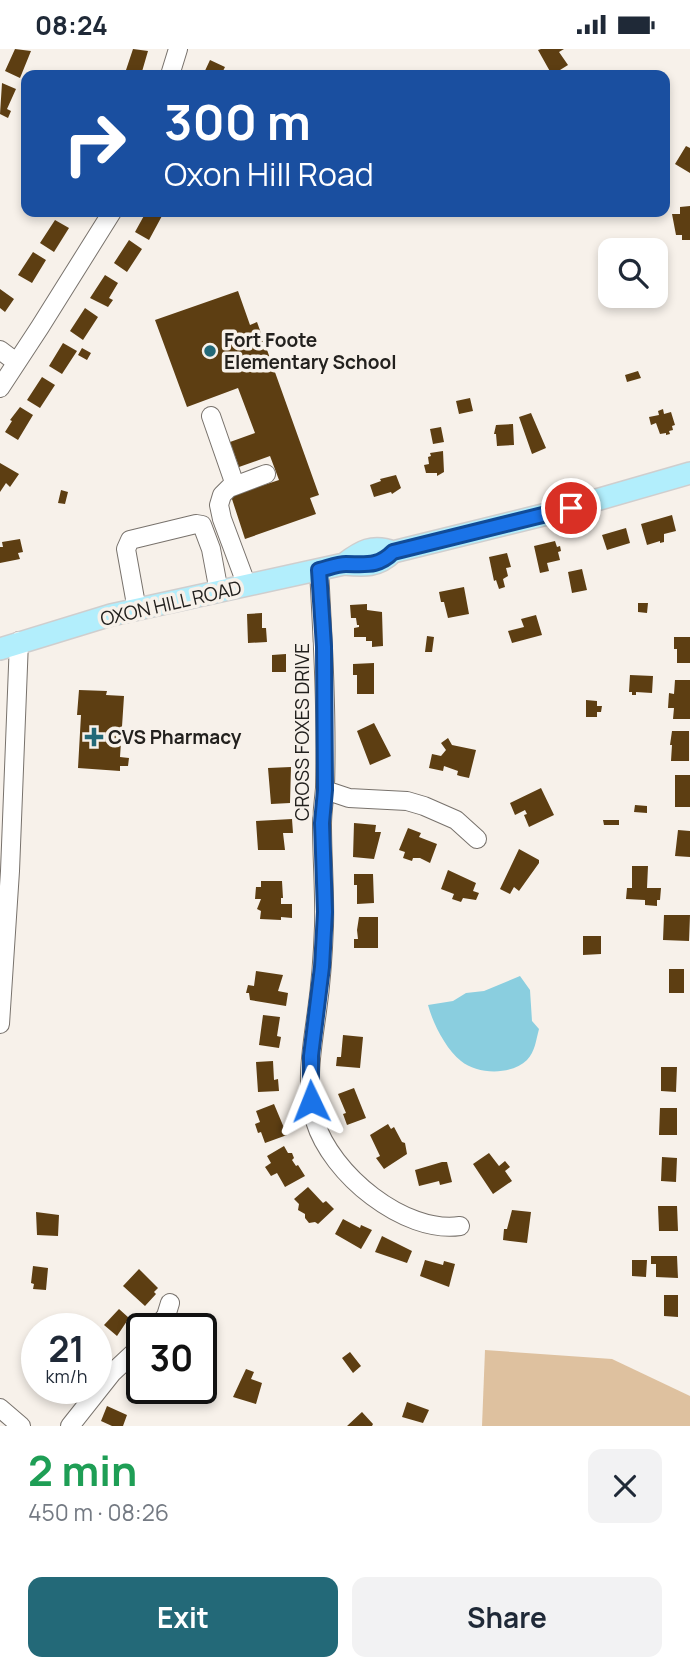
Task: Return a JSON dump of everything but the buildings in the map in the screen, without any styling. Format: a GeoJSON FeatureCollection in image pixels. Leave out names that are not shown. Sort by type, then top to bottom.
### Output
{"type":"FeatureCollection","features":[{"type":"Feature","properties":{"kind":"main road","name":"OXON HILL ROAD"},"geometry":{"type":"LineString","coordinates":[[10,645],[137,610],[344,564],[366,566],[384,561],[393,552],[551,513],[690,473]]}},
{"type":"Feature","properties":{"kind":"street"},"geometry":{"type":"LineString","coordinates":[[172,70],[178,49]]}},
{"type":"Feature","properties":{"kind":"street"},"geometry":{"type":"LineString","coordinates":[[0,388],[109,217]]}},
{"type":"Feature","properties":{"kind":"street"},"geometry":{"type":"LineString","coordinates":[[0,350],[16,362]]}},
{"type":"Feature","properties":{"kind":"street"},"geometry":{"type":"LineString","coordinates":[[211,416],[235,485]]}},
{"type":"Feature","properties":{"kind":"street"},"geometry":{"type":"LineString","coordinates":[[247,586],[220,511],[222,495],[235,485],[266,474]]}},
{"type":"Feature","properties":{"kind":"street"},"geometry":{"type":"LineString","coordinates":[[137,610],[126,549],[130,540],[196,523],[202,525],[208,537],[219,592]]}},
{"type":"Feature","properties":{"kind":"street","name":"CROSS FOXES DRIVE"},"geometry":{"type":"LineString","coordinates":[[319,570],[324,647],[324,922],[322,967],[309,1074],[316,1125],[332,1153],[349,1174],[394,1211],[430,1226],[460,1226]]}},
{"type":"Feature","properties":{"kind":"street"},"geometry":{"type":"LineString","coordinates":[[0,1024],[10,858],[10,645]]}},
{"type":"Feature","properties":{"kind":"street"},"geometry":{"type":"LineString","coordinates":[[325,790],[349,798],[407,801],[424,806],[456,820],[477,839]]}},
{"type":"Feature","properties":{"kind":"street"},"geometry":{"type":"LineString","coordinates":[[167,1313],[170,1303]]}},
{"type":"Feature","properties":{"kind":"street"},"geometry":{"type":"LineString","coordinates":[[71,1426],[112,1373],[126,1360]]}},
{"type":"Feature","properties":{"kind":"street"},"geometry":{"type":"LineString","coordinates":[[2,1415],[21,1426]]}},
{"type":"Feature","properties":{"kind":"shaded area"},"geometry":{"type":"Polygon","coordinates":[[[485,1350],[612,1359],[690,1396],[690,1426],[482,1426],[485,1350]]]}},
{"type":"Feature","properties":{"kind":"water"},"geometry":{"type":"Polygon","coordinates":[[[520,976],[530,990],[532,1021],[539,1029],[532,1053],[521,1065],[504,1071],[485,1071],[468,1066],[455,1056],[445,1043],[428,1005],[453,1001],[466,993],[484,991],[520,976]]]}},
{"type":"Feature","properties":{"kind":"place","name":"Fort Foote Elementary School"},"geometry":{"type":"Point","coordinates":[210,351]}},
{"type":"Feature","properties":{"kind":"place","name":"CVS Pharmacy"},"geometry":{"type":"Point","coordinates":[94,737]}},
{"type":"Feature","properties":{"kind":"route"},"geometry":{"type":"LineString","coordinates":[[311,1101],[311,1056],[322,967],[325,912],[322,823],[325,790],[324,647],[319,570],[344,564],[366,566],[384,561],[393,552],[571,508]]}}]}
